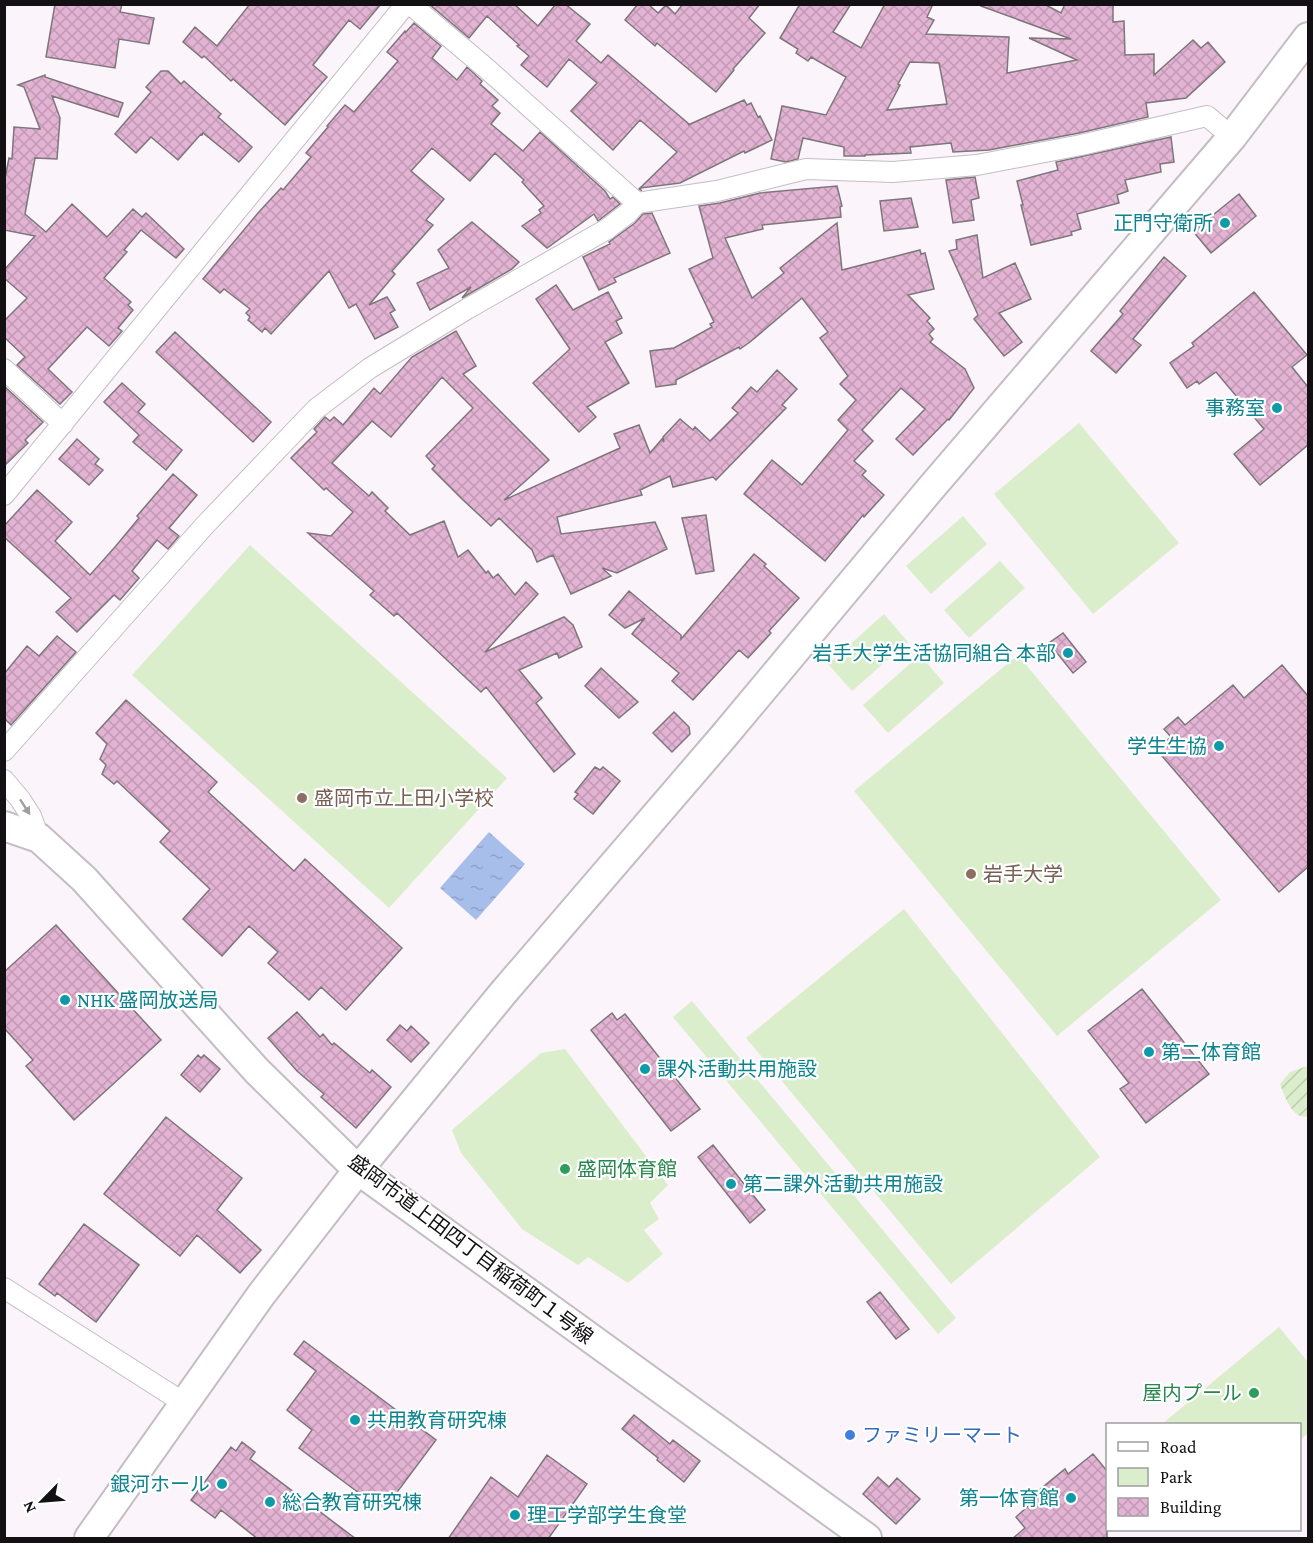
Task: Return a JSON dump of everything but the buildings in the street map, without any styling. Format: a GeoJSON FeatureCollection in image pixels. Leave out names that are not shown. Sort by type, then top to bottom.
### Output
{"type":"FeatureCollection","features":[{"type":"Feature","properties":{"kind":"street"},"geometry":{"type":"LineString","coordinates":[[4,495],[408,4],[486,68],[637,203]]}},
{"type":"Feature","properties":{"kind":"street"},"geometry":{"type":"LineString","coordinates":[[89,1539],[261,1296],[358,1170],[503,993],[716,746],[931,488],[1232,137],[1308,37]]}},
{"type":"Feature","properties":{"kind":"street"},"geometry":{"type":"LineString","coordinates":[[4,751],[206,524],[316,409],[370,368],[467,309],[607,229],[637,203],[717,191],[806,169],[893,172],[977,165],[1081,145],[1208,116],[1232,137]]}},
{"type":"Feature","properties":{"kind":"street"},"geometry":{"type":"LineString","coordinates":[[4,369],[63,424]]}},
{"type":"Feature","properties":{"kind":"street"},"geometry":{"type":"LineString","coordinates":[[4,780],[31,816],[39,838]]}},
{"type":"Feature","properties":{"kind":"street","name":"盛岡市道上田四丁目稲荷町１号線"},"geometry":{"type":"LineString","coordinates":[[4,826],[39,838],[84,879],[257,1071],[358,1170],[867,1539]]}},
{"type":"Feature","properties":{"kind":"street"},"geometry":{"type":"LineString","coordinates":[[4,1288],[184,1403]]}},
{"type":"Feature","properties":{"kind":"green space"},"geometry":{"type":"Polygon","coordinates":[[[1079,423],[1179,543],[1093,614],[994,494],[1079,423]]]}},
{"type":"Feature","properties":{"kind":"green space"},"geometry":{"type":"Polygon","coordinates":[[[963,516],[987,544],[931,594],[906,566],[963,516]]]}},
{"type":"Feature","properties":{"kind":"green space"},"geometry":{"type":"Polygon","coordinates":[[[250,545],[507,778],[389,908],[132,675],[250,545]]]}},
{"type":"Feature","properties":{"kind":"green space"},"geometry":{"type":"Polygon","coordinates":[[[1000,561],[1025,588],[969,638],[944,610],[1000,561]]]}},
{"type":"Feature","properties":{"kind":"green space"},"geometry":{"type":"Polygon","coordinates":[[[884,614],[908,642],[852,691],[828,664],[884,614]]]}},
{"type":"Feature","properties":{"kind":"green space"},"geometry":{"type":"Polygon","coordinates":[[[920,655],[944,683],[888,733],[863,705],[920,655]]]}},
{"type":"Feature","properties":{"kind":"green space"},"geometry":{"type":"Polygon","coordinates":[[[1018,655],[1221,900],[1057,1036],[854,791],[1018,655]]]}},
{"type":"Feature","properties":{"kind":"green space"},"geometry":{"type":"Polygon","coordinates":[[[904,909],[1100,1157],[951,1284],[746,1038],[904,909]]]}},
{"type":"Feature","properties":{"kind":"green space"},"geometry":{"type":"Polygon","coordinates":[[[692,1001],[956,1318],[938,1334],[673,1017],[692,1001]]]}},
{"type":"Feature","properties":{"kind":"green space","name":"盛岡体育館"},"geometry":{"type":"Polygon","coordinates":[[[565,1049],[668,1185],[650,1203],[659,1219],[644,1230],[663,1254],[628,1283],[588,1257],[578,1265],[522,1229],[461,1153],[452,1130],[541,1053],[565,1049]]]}},
{"type":"Feature","properties":{"kind":"green space"},"geometry":{"type":"Polygon","coordinates":[[[1307,1066],[1308,1117],[1299,1115],[1292,1109],[1280,1084],[1290,1072],[1307,1066]]]}},
{"type":"Feature","properties":{"kind":"green space","name":"屋内プール"},"geometry":{"type":"Polygon","coordinates":[[[1279,1327],[1308,1362],[1308,1433],[1301,1439],[1301,1423],[1163,1423],[1279,1327]]]}},
{"type":"Feature","properties":{"kind":"water"},"geometry":{"type":"Polygon","coordinates":[[[489,832],[525,864],[476,920],[440,888],[489,832]]]}},
{"type":"Feature","properties":{"kind":"place","name":"正門守衛所"},"geometry":{"type":"Point","coordinates":[1225,223]}},
{"type":"Feature","properties":{"kind":"place","name":"事務室"},"geometry":{"type":"Point","coordinates":[1277,408]}},
{"type":"Feature","properties":{"kind":"place","name":"岩手大学生活協同組合 本部"},"geometry":{"type":"Point","coordinates":[1068,653]}},
{"type":"Feature","properties":{"kind":"place","name":"学生生協"},"geometry":{"type":"Point","coordinates":[1219,746]}},
{"type":"Feature","properties":{"kind":"place","name":"盛岡市立上田小学校"},"geometry":{"type":"Point","coordinates":[302,798]}},
{"type":"Feature","properties":{"kind":"place","name":"岩手大学"},"geometry":{"type":"Point","coordinates":[971,874]}},
{"type":"Feature","properties":{"kind":"place","name":"NHK 盛岡放送局"},"geometry":{"type":"Point","coordinates":[65,1000]}},
{"type":"Feature","properties":{"kind":"place","name":"第二体育館"},"geometry":{"type":"Point","coordinates":[1149,1052]}},
{"type":"Feature","properties":{"kind":"place","name":"課外活動共用施設"},"geometry":{"type":"Point","coordinates":[645,1069]}},
{"type":"Feature","properties":{"kind":"place","name":"盛岡体育館"},"geometry":{"type":"Point","coordinates":[565,1169]}},
{"type":"Feature","properties":{"kind":"place","name":"第二課外活動共用施設"},"geometry":{"type":"Point","coordinates":[731,1184]}},
{"type":"Feature","properties":{"kind":"place","name":"屋内プール"},"geometry":{"type":"Point","coordinates":[1254,1393]}},
{"type":"Feature","properties":{"kind":"place","name":"共用教育研究棟"},"geometry":{"type":"Point","coordinates":[355,1420]}},
{"type":"Feature","properties":{"kind":"place","name":"ファミリーマート"},"geometry":{"type":"Point","coordinates":[850,1435]}},
{"type":"Feature","properties":{"kind":"place","name":"銀河ホール"},"geometry":{"type":"Point","coordinates":[222,1484]}},
{"type":"Feature","properties":{"kind":"place","name":"第一体育館"},"geometry":{"type":"Point","coordinates":[1071,1498]}},
{"type":"Feature","properties":{"kind":"place","name":"総合教育研究棟"},"geometry":{"type":"Point","coordinates":[270,1502]}},
{"type":"Feature","properties":{"kind":"place","name":"理工学部学生食堂"},"geometry":{"type":"Point","coordinates":[515,1515]}}]}
